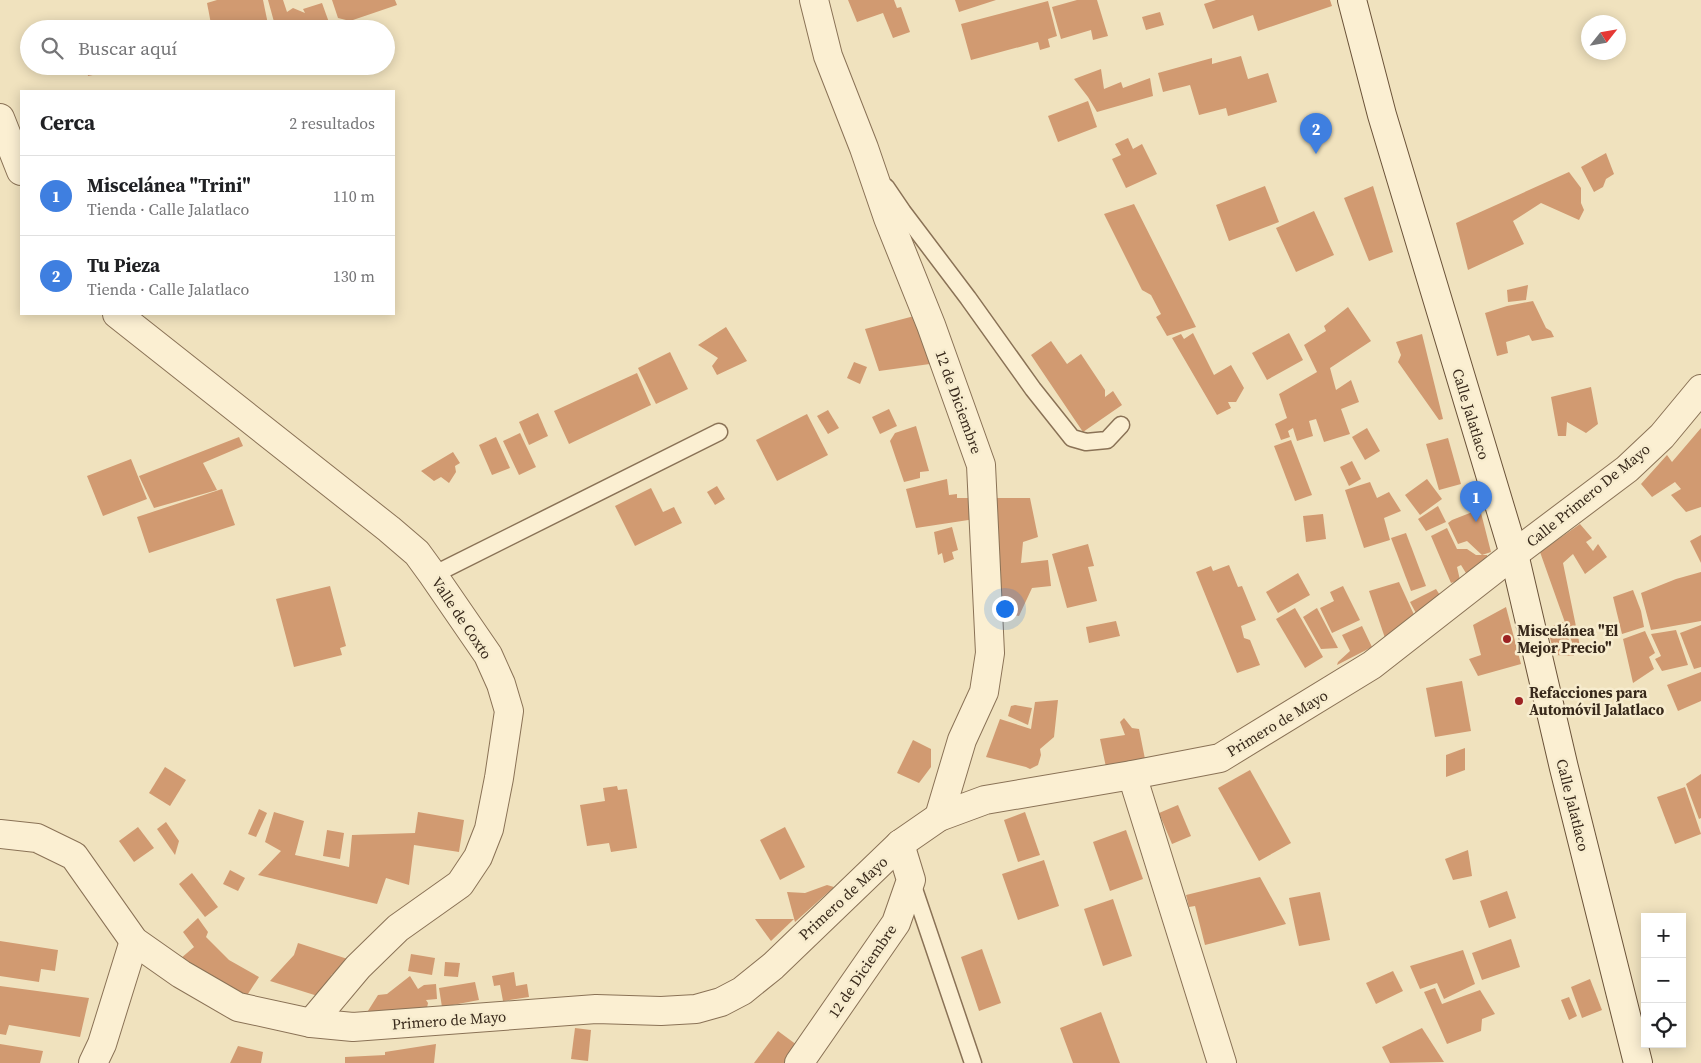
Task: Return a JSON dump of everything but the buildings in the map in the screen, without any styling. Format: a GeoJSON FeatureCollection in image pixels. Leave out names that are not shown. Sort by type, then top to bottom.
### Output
{"type":"FeatureCollection","features":[{"type":"Feature","properties":{"kind":"street","name":"12 de Diciembre"},"geometry":{"type":"LineString","coordinates":[[814,0],[828,56],[888,218],[931,325],[981,466],[990,653],[984,692],[962,740],[939,817]]}},
{"type":"Feature","properties":{"kind":"street","name":"Calle Jalatlaco"},"geometry":{"type":"LineString","coordinates":[[1352,0],[1382,115],[1514,554],[1564,768],[1638,1063]]}},
{"type":"Feature","properties":{"kind":"street"},"geometry":{"type":"LineString","coordinates":[[0,118],[20,168]]}},
{"type":"Feature","properties":{"kind":"street","name":"Valle de Coxto"},"geometry":{"type":"LineString","coordinates":[[118,315],[417,553],[488,655],[501,684],[509,711],[489,829],[478,857],[460,884],[398,928],[358,967],[310,1023]]}},
{"type":"Feature","properties":{"kind":"street","name":"Calle Primero De Mayo"},"geometry":{"type":"LineString","coordinates":[[1514,554],[1627,469],[1662,436],[1701,389]]}},
{"type":"Feature","properties":{"kind":"street","name":"Primero de Mayo"},"geometry":{"type":"LineString","coordinates":[[0,834],[37,838],[74,856],[134,941],[181,974],[238,1007],[310,1023],[353,1027],[596,1009],[661,1011],[696,1009],[720,1002],[742,991],[773,966],[900,844],[939,817],[985,800],[1220,758],[1372,666],[1514,554]]}},
{"type":"Feature","properties":{"kind":"street"},"geometry":{"type":"LineString","coordinates":[[1132,775],[1222,1063]]}},
{"type":"Feature","properties":{"kind":"street"},"geometry":{"type":"LineString","coordinates":[[900,844],[911,880]]}},
{"type":"Feature","properties":{"kind":"street","name":"12 de Diciembre"},"geometry":{"type":"LineString","coordinates":[[799,1063],[896,923],[911,880]]}},
{"type":"Feature","properties":{"kind":"street"},"geometry":{"type":"LineString","coordinates":[[93,1063],[102,1044],[134,941]]}},
{"type":"Feature","properties":{"kind":"lane"},"geometry":{"type":"LineString","coordinates":[[867,158],[903,212],[1033,389],[1072,438],[1086,442],[1107,440],[1121,425]]}},
{"type":"Feature","properties":{"kind":"lane"},"geometry":{"type":"LineString","coordinates":[[433,575],[720,432]]}},
{"type":"Feature","properties":{"kind":"lane"},"geometry":{"type":"LineString","coordinates":[[911,880],[972,1063]]}},
{"type":"Feature","properties":{"kind":"place","name":"Tu Pieza"},"geometry":{"type":"Point","coordinates":[1316,154]}},
{"type":"Feature","properties":{"kind":"place","name":"Miscelánea \"Trini\""},"geometry":{"type":"Point","coordinates":[1476,522]}},
{"type":"Feature","properties":{"kind":"place","name":"Miscelánea \"El Mejor Precio\""},"geometry":{"type":"Point","coordinates":[1507,639]}},
{"type":"Feature","properties":{"kind":"place","name":"Refacciones para Automóvil Jalatlaco"},"geometry":{"type":"Point","coordinates":[1519,701]}}]}
